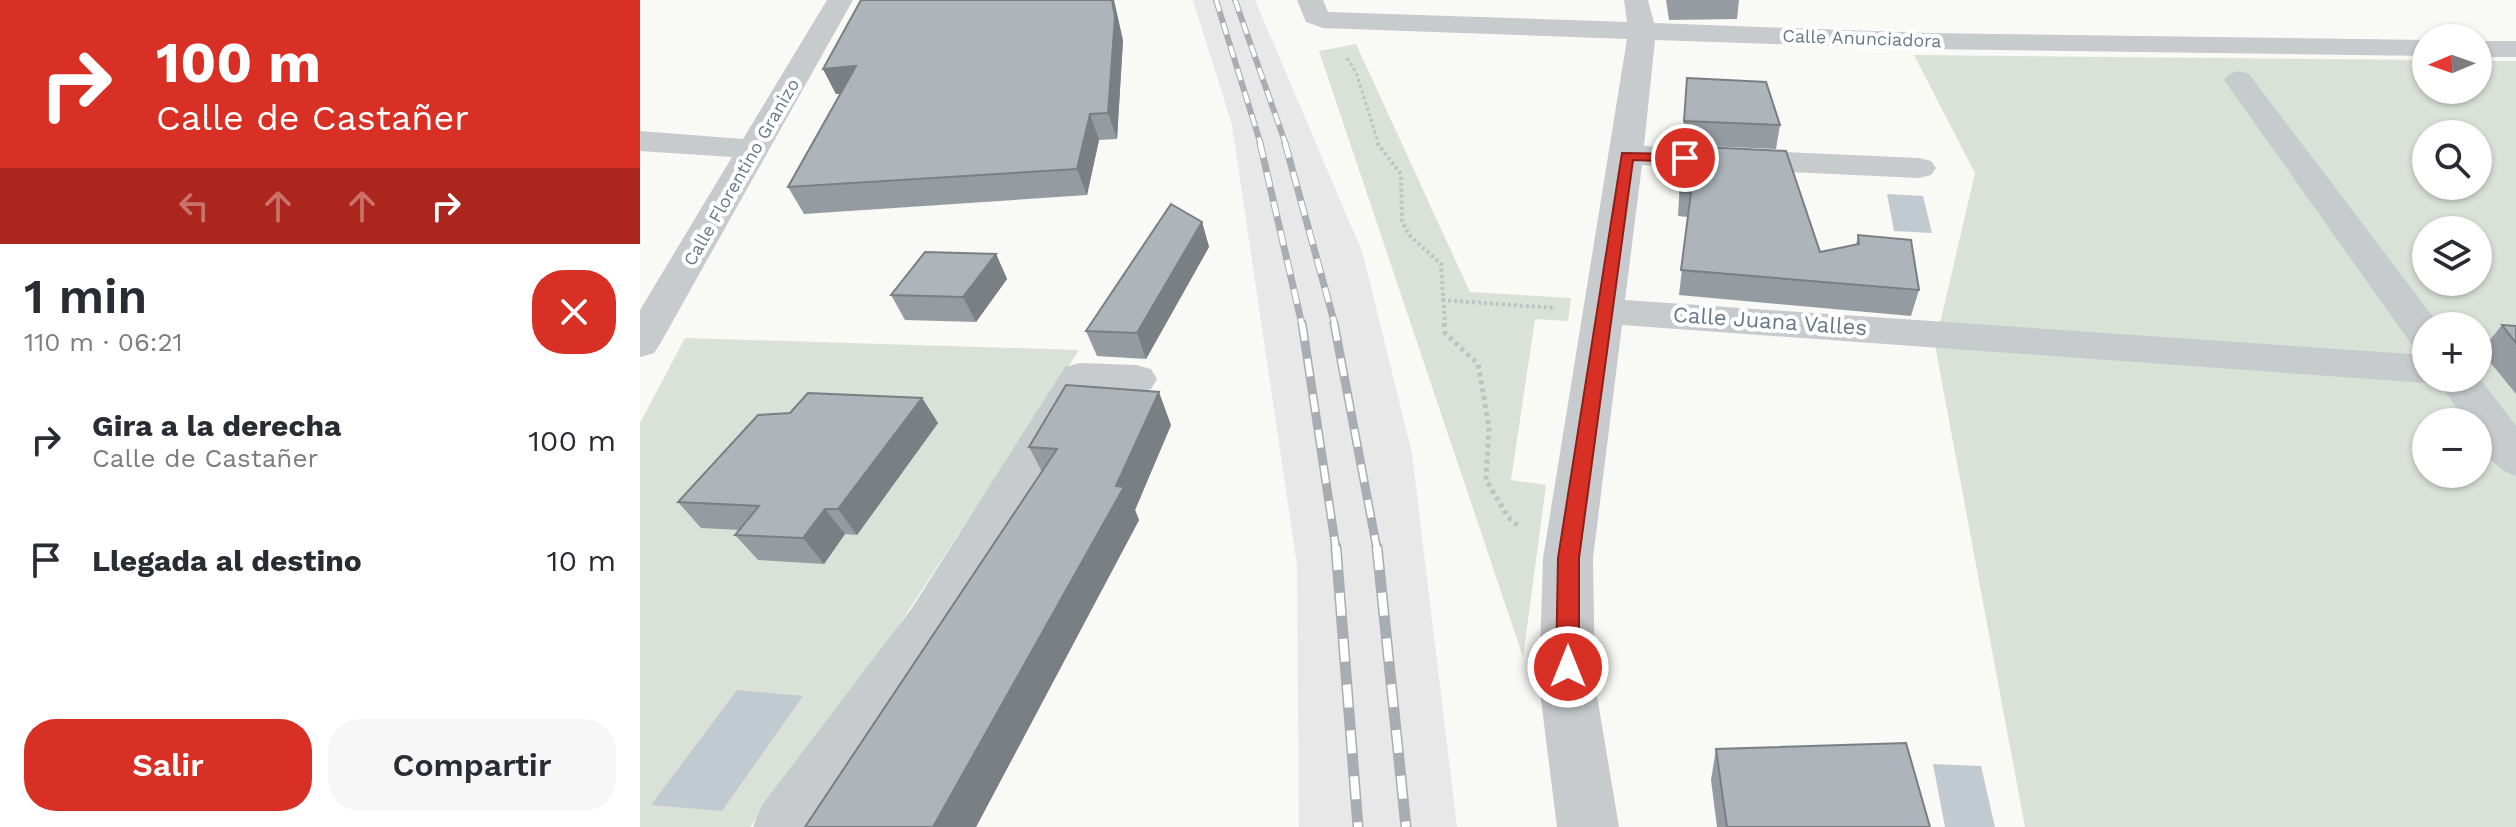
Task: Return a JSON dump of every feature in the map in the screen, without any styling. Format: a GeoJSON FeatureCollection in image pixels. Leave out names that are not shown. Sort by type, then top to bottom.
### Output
{"type":"FeatureCollection","features":[{"type":"Feature","properties":{"kind":"street","name":"Calle Florentino Granizo"},"geometry":{"type":"LineString","coordinates":[[642,336],[754,153],[840,0]]}},
{"type":"Feature","properties":{"kind":"street","name":"Calle Anunciadora"},"geometry":{"type":"LineString","coordinates":[[1316,10],[1639,14],[1941,41],[2412,48]]}},
{"type":"Feature","properties":{"kind":"street"},"geometry":{"type":"LineString","coordinates":[[1588,827],[1567,684],[1568,558],[1627,155],[1639,14]]}},
{"type":"Feature","properties":{"kind":"street"},"geometry":{"type":"LineString","coordinates":[[2492,49],[2516,49]]}},
{"type":"Feature","properties":{"kind":"street"},"geometry":{"type":"LineString","coordinates":[[2239,80],[2412,317]]}},
{"type":"Feature","properties":{"kind":"street"},"geometry":{"type":"LineString","coordinates":[[640,141],[740,148],[754,153]]}},
{"type":"Feature","properties":{"kind":"street"},"geometry":{"type":"LineString","coordinates":[[1627,155],[1919,168]]}},
{"type":"Feature","properties":{"kind":"street","name":"Calle Juana Valles"},"geometry":{"type":"LineString","coordinates":[[1602,311],[1938,332],[2412,368]]}},
{"type":"Feature","properties":{"kind":"street"},"geometry":{"type":"LineString","coordinates":[[784,827],[931,624],[1080,377],[1136,379]]}},
{"type":"Feature","properties":{"kind":"street"},"geometry":{"type":"LineString","coordinates":[[2467,392],[2516,459]]}},
{"type":"Feature","properties":{"kind":"path"},"geometry":{"type":"LineString","coordinates":[[1316,10],[1356,72],[1376,142],[1401,174],[1402,221],[1409,235],[1441,264],[1445,333],[1478,364],[1489,427],[1486,480],[1508,517],[1537,543],[1568,558]]}},
{"type":"Feature","properties":{"kind":"path"},"geometry":{"type":"LineString","coordinates":[[1442,300],[1602,311]]}},
{"type":"Feature","properties":{"kind":"shaded area"},"geometry":{"type":"Polygon","coordinates":[[[1193,0],[1255,0],[1363,254],[1412,454],[1457,827],[1299,827],[1297,565],[1232,125],[1193,0]]]}},
{"type":"Feature","properties":{"kind":"shaded area"},"geometry":{"type":"Polygon","coordinates":[[[1356,44],[1470,292],[1571,298],[1568,321],[1535,319],[1511,480],[1546,485],[1523,657],[1319,51],[1356,44]]]}},
{"type":"Feature","properties":{"kind":"shaded area"},"geometry":{"type":"Polygon","coordinates":[[[1914,55],[2412,60],[2412,104],[2492,104],[2492,61],[2516,61],[2516,827],[2025,827],[1935,345],[1975,173],[1914,55]]]}},
{"type":"Feature","properties":{"kind":"shaded area"},"geometry":{"type":"Polygon","coordinates":[[[1887,194],[1923,196],[1932,233],[1894,231],[1887,194]]]}},
{"type":"Feature","properties":{"kind":"shaded area"},"geometry":{"type":"Polygon","coordinates":[[[685,338],[1079,350],[882,651],[750,827],[640,827],[640,423],[685,338]]]}},
{"type":"Feature","properties":{"kind":"shaded area"},"geometry":{"type":"Polygon","coordinates":[[[737,690],[803,696],[722,811],[651,805],[737,690]]]}},
{"type":"Feature","properties":{"kind":"shaded area"},"geometry":{"type":"Polygon","coordinates":[[[1933,764],[1981,766],[1995,827],[1945,827],[1933,764]]]}},
{"type":"Feature","properties":{"kind":"building"},"geometry":{"type":"Polygon","coordinates":[[[861,0],[1112,0],[1115,17],[1108,113],[1090,114],[1077,169],[788,187],[856,66],[823,69],[861,0]]]}},
{"type":"Feature","properties":{"kind":"building"},"geometry":{"type":"Polygon","coordinates":[[[1687,78],[1766,82],[1780,125],[1684,121],[1687,78]]]}},
{"type":"Feature","properties":{"kind":"building"},"geometry":{"type":"Polygon","coordinates":[[[1682,146],[1786,151],[1820,252],[1859,244],[1858,235],[1911,240],[1919,290],[1681,270],[1691,193],[1680,192],[1682,146]]]}},
{"type":"Feature","properties":{"kind":"building"},"geometry":{"type":"Polygon","coordinates":[[[1171,204],[1202,222],[1137,333],[1086,331],[1171,204]]]}},
{"type":"Feature","properties":{"kind":"building"},"geometry":{"type":"Polygon","coordinates":[[[925,252],[996,254],[963,297],[891,295],[925,252]]]}},
{"type":"Feature","properties":{"kind":"building"},"geometry":{"type":"Polygon","coordinates":[[[2502,325],[2516,326],[2516,343],[2502,325]]]}},
{"type":"Feature","properties":{"kind":"building"},"geometry":{"type":"Polygon","coordinates":[[[1066,385],[1159,392],[1116,486],[1124,487],[933,827],[805,827],[1057,449],[1029,447],[1066,385]]]}},
{"type":"Feature","properties":{"kind":"building"},"geometry":{"type":"Polygon","coordinates":[[[808,393],[922,398],[838,509],[825,509],[803,538],[735,535],[759,506],[678,502],[758,415],[790,413],[808,393]]]}},
{"type":"Feature","properties":{"kind":"building"},"geometry":{"type":"Polygon","coordinates":[[[1906,743],[1930,827],[1727,827],[1716,749],[1906,743]]]}},
{"type":"Feature","properties":{"kind":"railway"},"geometry":{"type":"LineString","coordinates":[[1216,0],[1261,145]]}},
{"type":"Feature","properties":{"kind":"railway"},"geometry":{"type":"LineString","coordinates":[[1235,0],[1286,145]]}},
{"type":"Feature","properties":{"kind":"railway"},"geometry":{"type":"LineString","coordinates":[[1260,143],[1302,325]]}},
{"type":"Feature","properties":{"kind":"railway"},"geometry":{"type":"LineString","coordinates":[[1285,143],[1335,325]]}},
{"type":"Feature","properties":{"kind":"railway"},"geometry":{"type":"LineString","coordinates":[[1302,323],[1336,549]]}},
{"type":"Feature","properties":{"kind":"railway"},"geometry":{"type":"LineString","coordinates":[[1334,323],[1377,549]]}},
{"type":"Feature","properties":{"kind":"railway"},"geometry":{"type":"LineString","coordinates":[[1336,547],[1358,827]]}},
{"type":"Feature","properties":{"kind":"railway"},"geometry":{"type":"LineString","coordinates":[[1377,547],[1406,827]]}},
{"type":"Feature","properties":{"kind":"route"},"geometry":{"type":"LineString","coordinates":[[1568,667],[1568,558],[1627,155],[1685,158]]}}]}
